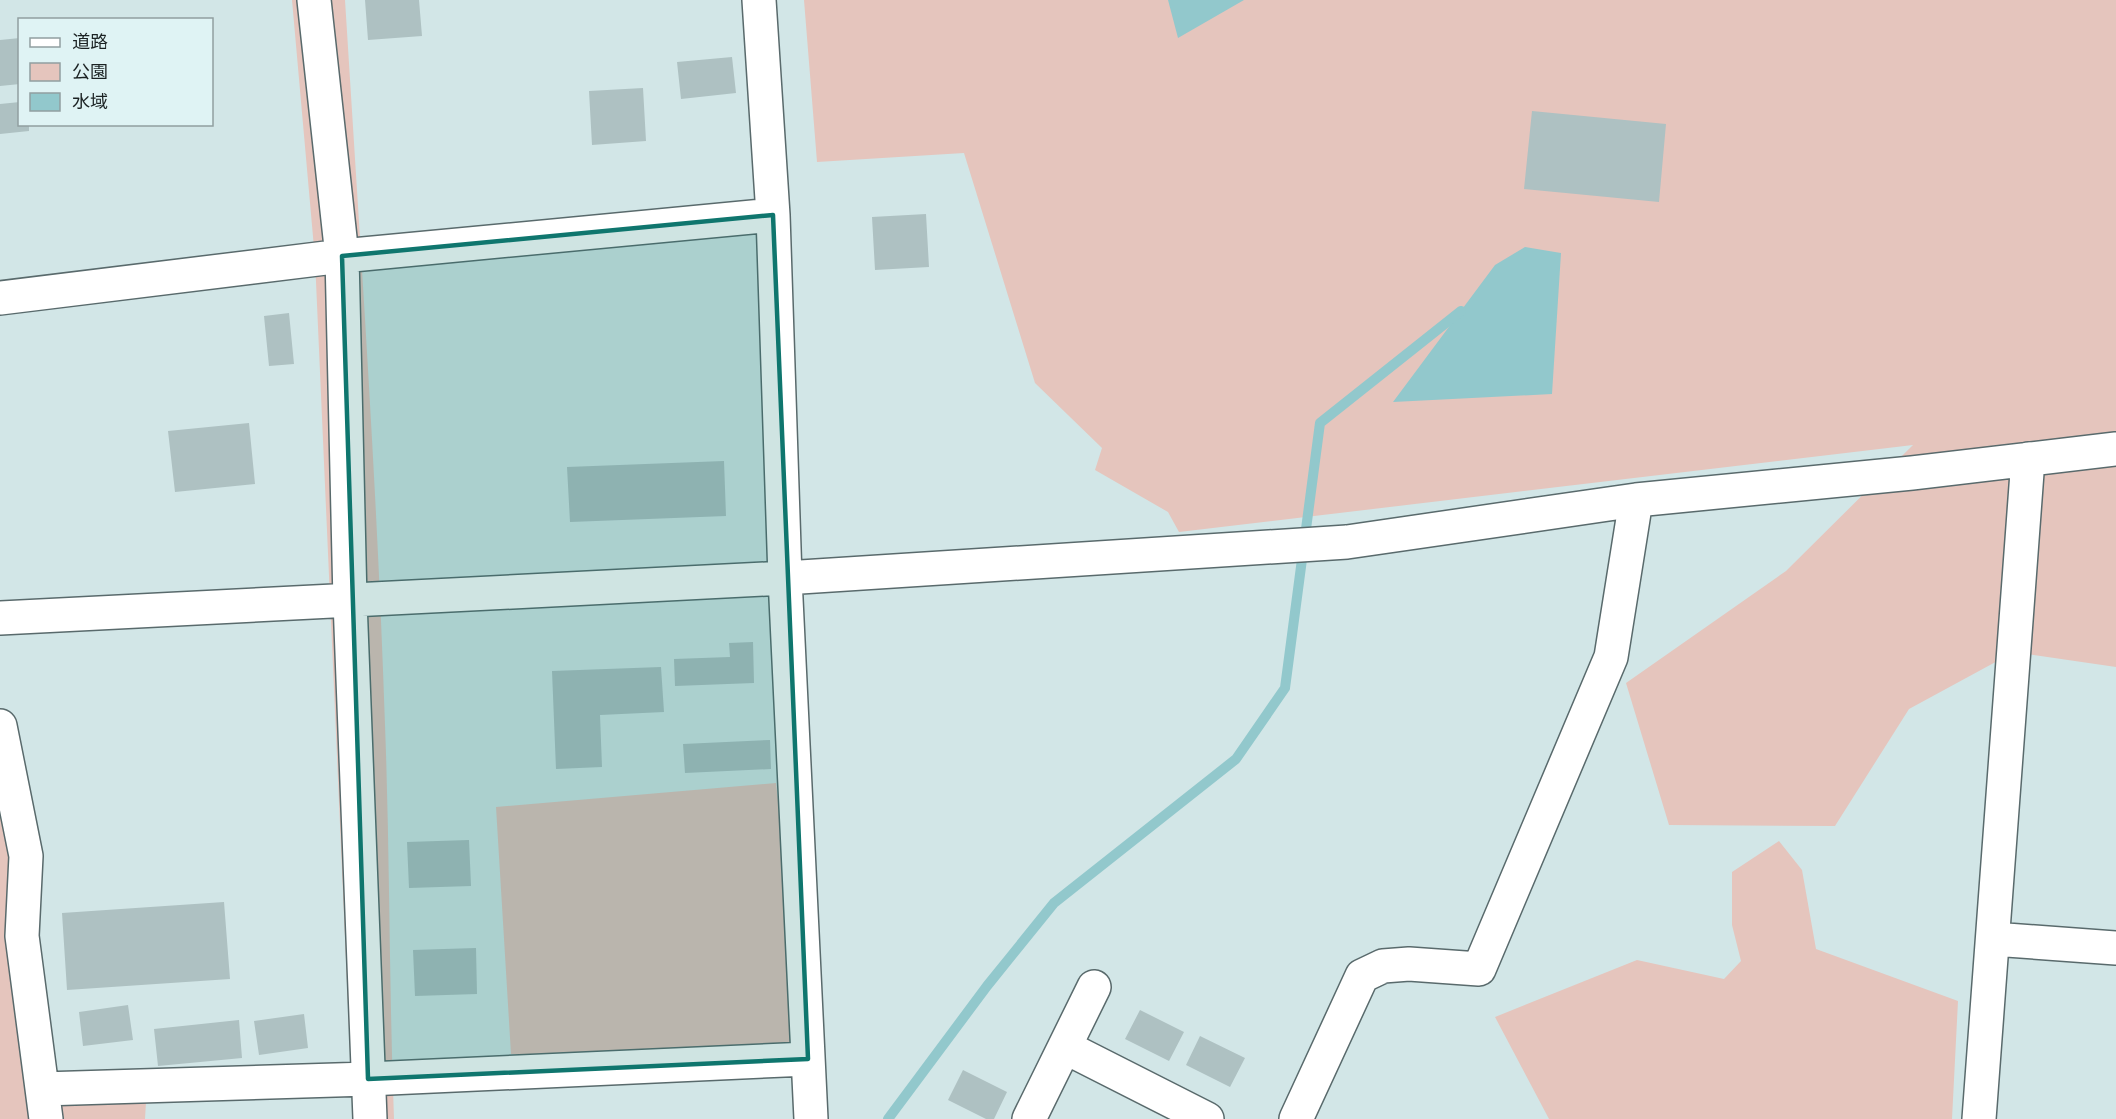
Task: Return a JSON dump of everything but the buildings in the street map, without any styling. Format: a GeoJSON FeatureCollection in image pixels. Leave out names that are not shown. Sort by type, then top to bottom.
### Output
{"type":"FeatureCollection","features":[{"type":"Feature","properties":{"kind":"street"},"geometry":{"type":"LineString","coordinates":[[314,0],[342,256],[350,601],[370,1119]]}},
{"type":"Feature","properties":{"kind":"street"},"geometry":{"type":"LineString","coordinates":[[759,0],[773,215],[784,578],[811,1119]]}},
{"type":"Feature","properties":{"kind":"street"},"geometry":{"type":"LineString","coordinates":[[0,298],[342,256],[773,215]]}},
{"type":"Feature","properties":{"kind":"street"},"geometry":{"type":"LineString","coordinates":[[0,618],[784,578],[1347,542],[1636,500],[1912,474],[2116,449]]}},
{"type":"Feature","properties":{"kind":"street"},"geometry":{"type":"LineString","coordinates":[[1979,1119],[2028,459]]}},
{"type":"Feature","properties":{"kind":"street"},"geometry":{"type":"LineString","coordinates":[[1296,1119],[1362,976],[1383,966],[1409,964],[1479,969],[1611,657],[1636,500]]}},
{"type":"Feature","properties":{"kind":"street"},"geometry":{"type":"LineString","coordinates":[[0,726],[26,856],[22,936],[44,1104],[368,1078],[808,1059]]}},
{"type":"Feature","properties":{"kind":"street"},"geometry":{"type":"LineString","coordinates":[[1993,939],[2116,948]]}},
{"type":"Feature","properties":{"kind":"street"},"geometry":{"type":"LineString","coordinates":[[1029,1119],[1094,987]]}},
{"type":"Feature","properties":{"kind":"street"},"geometry":{"type":"LineString","coordinates":[[1065,1047],[1207,1119]]}},
{"type":"Feature","properties":{"kind":"highlighted area"},"geometry":{"type":"Polygon","coordinates":[[[773,215],[808,1059],[368,1079],[342,256],[773,215]]]}},
{"type":"Feature","properties":{"kind":"green space"},"geometry":{"type":"Polygon","coordinates":[[[292,0],[345,0],[368,362],[382,634],[394,1119],[353,1119],[315,259],[292,0]]]}},
{"type":"Feature","properties":{"kind":"green space"},"geometry":{"type":"Polygon","coordinates":[[[804,0],[2116,0],[2116,667],[2014,652],[1909,709],[1835,826],[1669,825],[1626,683],[1786,571],[1913,445],[1179,532],[1168,512],[1095,470],[1102,448],[1035,383],[964,153],[817,162],[804,0]]]}},
{"type":"Feature","properties":{"kind":"green space"},"geometry":{"type":"Polygon","coordinates":[[[0,726],[45,1119],[0,1119],[0,726]]]}},
{"type":"Feature","properties":{"kind":"green space"},"geometry":{"type":"Polygon","coordinates":[[[776,783],[808,1059],[511,1054],[496,807],[776,783]]]}},
{"type":"Feature","properties":{"kind":"green space"},"geometry":{"type":"Polygon","coordinates":[[[1779,841],[1802,870],[1816,949],[1958,1001],[1952,1119],[1549,1119],[1495,1017],[1637,960],[1724,979],[1741,961],[1732,925],[1732,872],[1779,841]]]}},
{"type":"Feature","properties":{"kind":"green space"},"geometry":{"type":"Polygon","coordinates":[[[147,1085],[145,1119],[46,1119],[42,1089],[147,1085]]]}},
{"type":"Feature","properties":{"kind":"water"},"geometry":{"type":"Polygon","coordinates":[[[1168,0],[1244,0],[1178,38],[1168,0]]]}},
{"type":"Feature","properties":{"kind":"water"},"geometry":{"type":"Polygon","coordinates":[[[1525,247],[1561,253],[1552,394],[1393,402],[1495,265],[1525,247]]]}},
{"type":"Feature","properties":{"kind":"waterway"},"geometry":{"type":"LineString","coordinates":[[888,1119],[987,986],[1054,903],[1236,759],[1285,688],[1320,423],[1461,311]]}}]}
